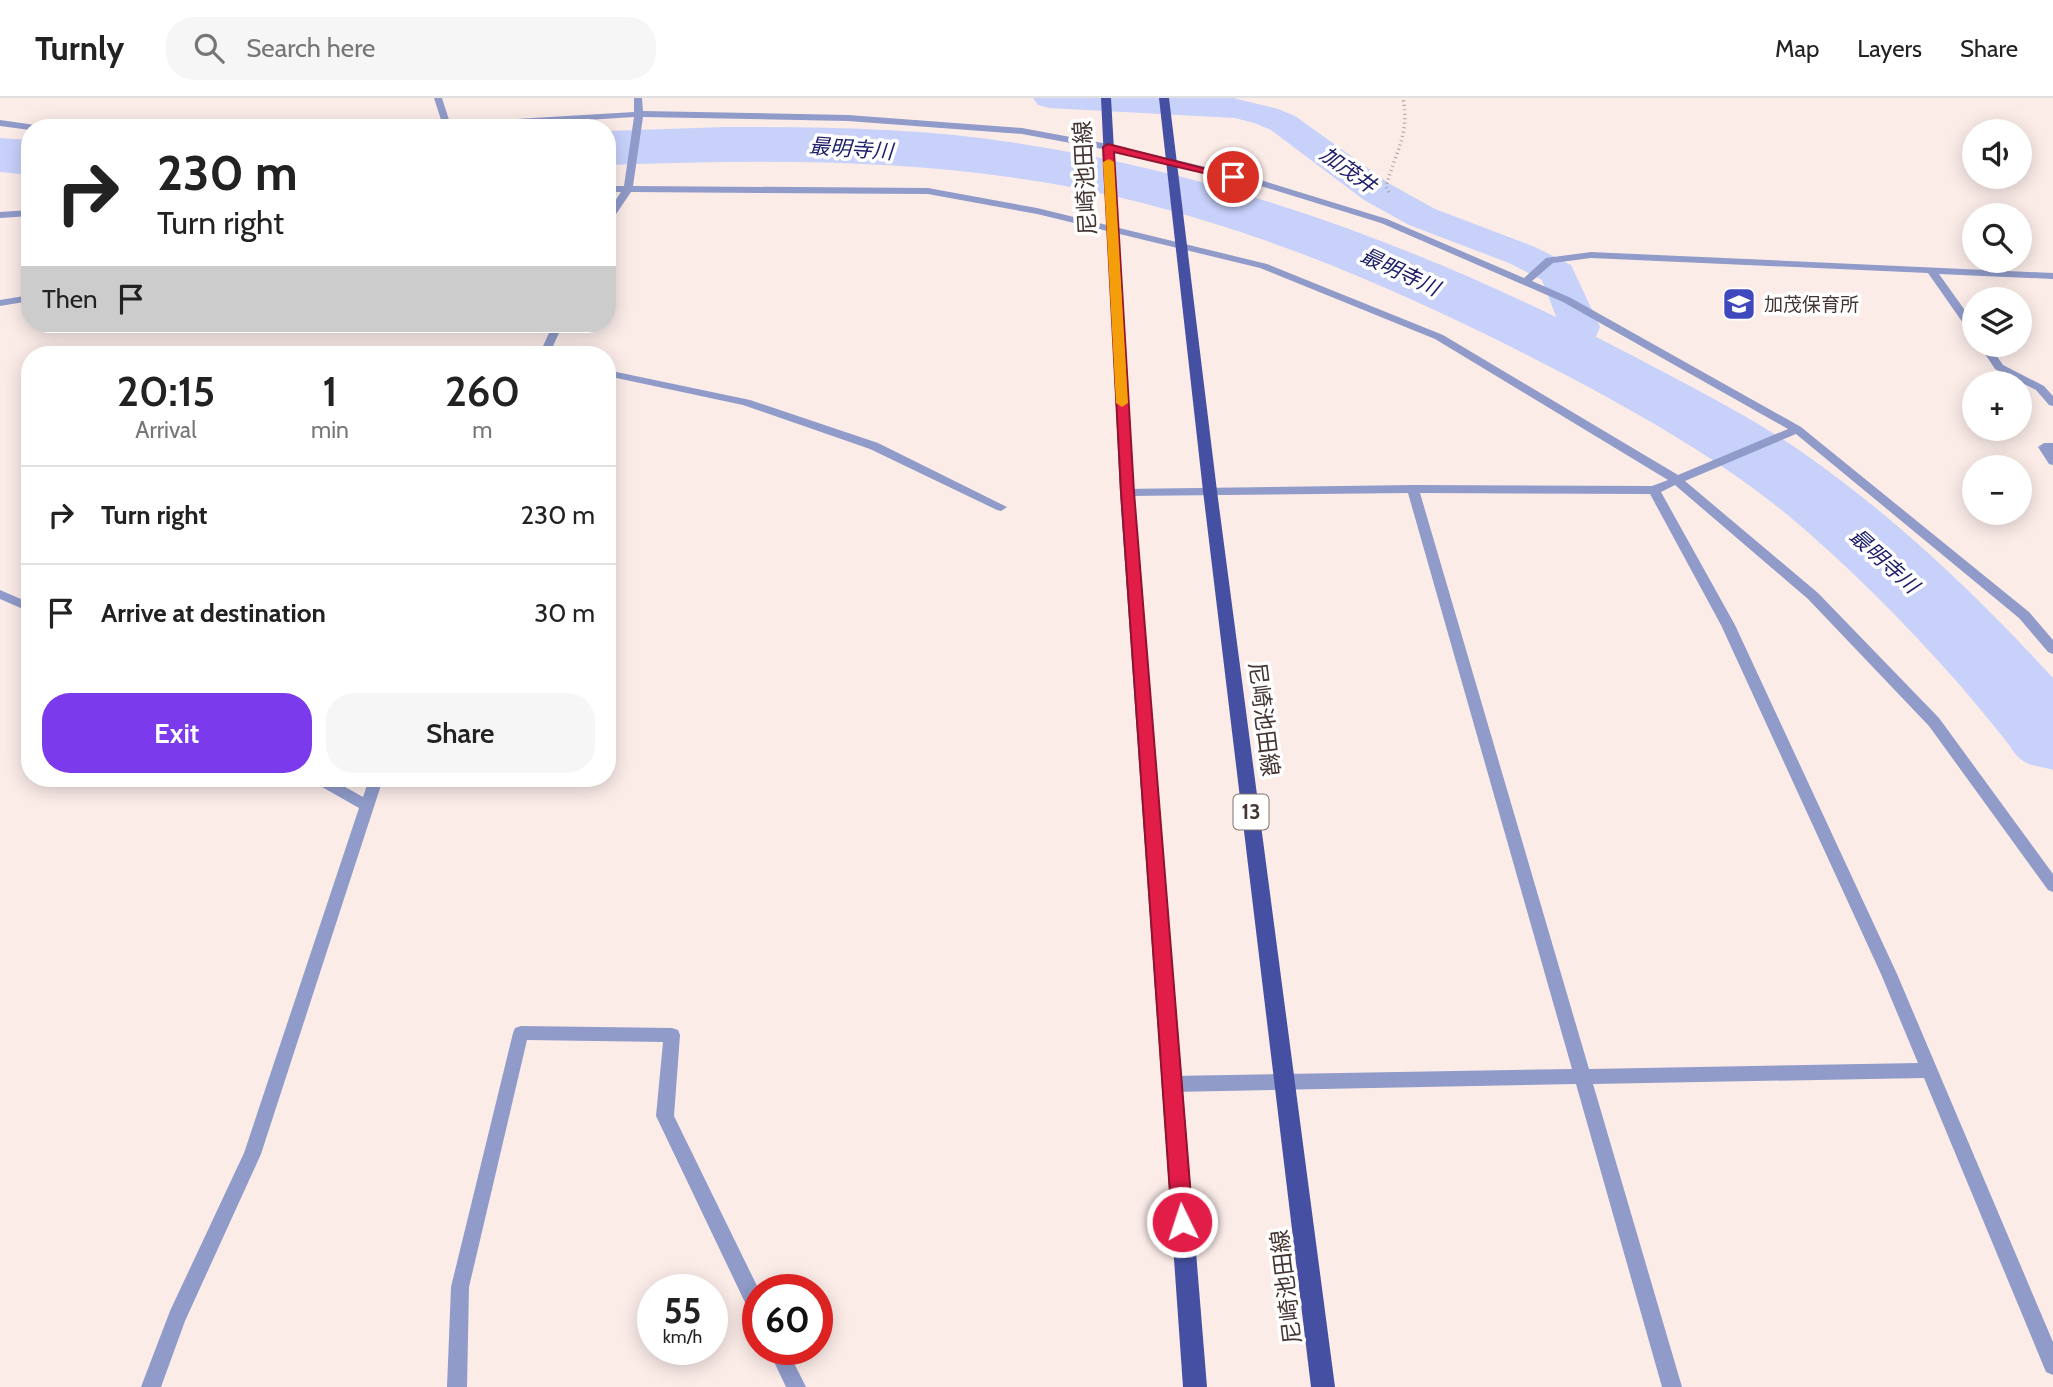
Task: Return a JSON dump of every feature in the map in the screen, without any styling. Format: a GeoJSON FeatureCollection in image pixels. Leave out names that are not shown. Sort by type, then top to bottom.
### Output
{"type":"FeatureCollection","features":[{"type":"Feature","properties":{"kind":"main road","name":"尼崎池田線"},"geometry":{"type":"LineString","coordinates":[[1106,98],[1128,492],[1195,1387]]}},
{"type":"Feature","properties":{"kind":"main road","name":"尼崎池田線"},"geometry":{"type":"LineString","coordinates":[[1164,98],[1210,491],[1323,1387]]}},
{"type":"Feature","properties":{"kind":"street"},"geometry":{"type":"LineString","coordinates":[[438,98],[445,119]]}},
{"type":"Feature","properties":{"kind":"street"},"geometry":{"type":"LineString","coordinates":[[616,206],[629,184],[639,118],[638,98]]}},
{"type":"Feature","properties":{"kind":"street"},"geometry":{"type":"LineString","coordinates":[[615,119],[912,121],[1022,131],[1172,166],[1254,181],[1403,229],[1567,300],[1797,429],[2024,615],[2053,649]]}},
{"type":"Feature","properties":{"kind":"street"},"geometry":{"type":"LineString","coordinates":[[0,123],[21,126]]}},
{"type":"Feature","properties":{"kind":"street"},"geometry":{"type":"LineString","coordinates":[[616,188],[629,184],[928,191],[1112,226],[1180,242],[1263,266],[1439,337],[1675,479],[1813,596],[1934,722],[2053,886]]}},
{"type":"Feature","properties":{"kind":"street"},"geometry":{"type":"LineString","coordinates":[[0,215],[21,214]]}},
{"type":"Feature","properties":{"kind":"street"},"geometry":{"type":"LineString","coordinates":[[1525,282],[1550,260],[1591,255],[2053,275]]}},
{"type":"Feature","properties":{"kind":"street"},"geometry":{"type":"LineString","coordinates":[[1931,270],[1962,314]]}},
{"type":"Feature","properties":{"kind":"street"},"geometry":{"type":"LineString","coordinates":[[0,303],[21,300]]}},
{"type":"Feature","properties":{"kind":"street"},"geometry":{"type":"LineString","coordinates":[[1992,357],[1999,367],[2040,388],[2053,403]]}},
{"type":"Feature","properties":{"kind":"street"},"geometry":{"type":"LineString","coordinates":[[616,375],[746,402],[874,446],[1001,507]]}},
{"type":"Feature","properties":{"kind":"street"},"geometry":{"type":"LineString","coordinates":[[1128,492],[1654,490],[1797,429]]}},
{"type":"Feature","properties":{"kind":"street"},"geometry":{"type":"LineString","coordinates":[[2053,447],[2044,447],[2053,461]]}},
{"type":"Feature","properties":{"kind":"street"},"geometry":{"type":"LineString","coordinates":[[1413,489],[1584,1074],[1672,1387]]}},
{"type":"Feature","properties":{"kind":"street"},"geometry":{"type":"LineString","coordinates":[[1654,490],[1728,625],[1889,974],[2053,1365]]}},
{"type":"Feature","properties":{"kind":"street"},"geometry":{"type":"LineString","coordinates":[[0,594],[21,604]]}},
{"type":"Feature","properties":{"kind":"street"},"geometry":{"type":"LineString","coordinates":[[334,787],[367,806]]}},
{"type":"Feature","properties":{"kind":"street"},"geometry":{"type":"LineString","coordinates":[[151,1387],[177,1318],[252,1154],[373,787]]}},
{"type":"Feature","properties":{"kind":"street"},"geometry":{"type":"LineString","coordinates":[[457,1387],[460,1287],[521,1033],[671,1035],[665,1116],[742,1275]]}},
{"type":"Feature","properties":{"kind":"street"},"geometry":{"type":"LineString","coordinates":[[1172,1084],[1584,1074],[1929,1070]]}},
{"type":"Feature","properties":{"kind":"street"},"geometry":{"type":"LineString","coordinates":[[785,1365],[796,1387]]}},
{"type":"Feature","properties":{"kind":"path"},"geometry":{"type":"LineString","coordinates":[[1403,98],[1409,122],[1406,140],[1389,170],[1386,187],[1406,218],[1403,229]]}},
{"type":"Feature","properties":{"kind":"waterway","name":"加茂井"},"geometry":{"type":"LineString","coordinates":[[1049,98],[1236,108],[1283,123],[1377,192],[1422,217],[1522,255],[1558,273],[1580,327],[1572,351]]}},
{"type":"Feature","properties":{"kind":"waterway","name":"最明寺川"},"geometry":{"type":"LineString","coordinates":[[616,148],[725,144],[844,145],[962,153],[1020,161],[1078,171],[1225,208],[1367,257],[1504,317],[1571,351],[1723,435],[1772,466],[1849,526],[1921,592],[1989,663],[2053,737]]}},
{"type":"Feature","properties":{"kind":"waterway","name":"最明寺川"},"geometry":{"type":"LineString","coordinates":[[0,155],[21,157]]}},
{"type":"Feature","properties":{"kind":"slow traffic"},"geometry":{"type":"LineString","coordinates":[[1109,162],[1122,403]]}},
{"type":"Feature","properties":{"kind":"place","name":"加茂保育所"},"geometry":{"type":"Point","coordinates":[1739,304]}},
{"type":"Feature","properties":{"kind":"route"},"geometry":{"type":"LineString","coordinates":[[1182,1222],[1128,492],[1108,147],[1233,177]]}}]}
